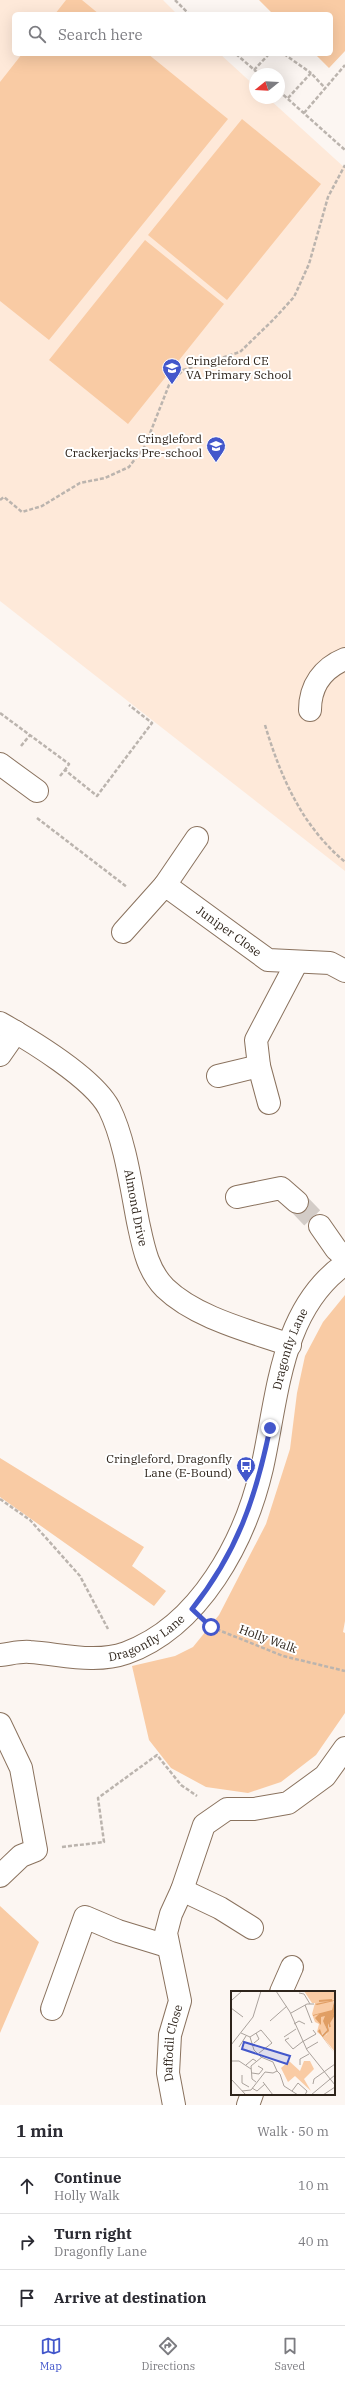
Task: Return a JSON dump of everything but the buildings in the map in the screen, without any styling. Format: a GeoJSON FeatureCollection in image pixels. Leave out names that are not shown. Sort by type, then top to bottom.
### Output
{"type":"FeatureCollection","features":[{"type":"Feature","properties":{"kind":"street"},"geometry":{"type":"LineString","coordinates":[[310,710],[310,698],[315,685],[326,671],[345,659]]}},
{"type":"Feature","properties":{"kind":"street"},"geometry":{"type":"LineString","coordinates":[[0,764],[37,791]]}},
{"type":"Feature","properties":{"kind":"street"},"geometry":{"type":"LineString","coordinates":[[123,932],[165,885],[197,838]]}},
{"type":"Feature","properties":{"kind":"street","name":"Juniper Close"},"geometry":{"type":"LineString","coordinates":[[165,885],[268,960],[330,963],[345,971]]}},
{"type":"Feature","properties":{"kind":"street"},"geometry":{"type":"LineString","coordinates":[[269,1103],[259,1066],[256,1040],[297,962]]}},
{"type":"Feature","properties":{"kind":"street","name":"Almond Drive"},"geometry":{"type":"LineString","coordinates":[[0,1055],[8,1027],[80,1075],[108,1106],[118,1129],[146,1260],[164,1287],[193,1309],[262,1337],[290,1345]]}},
{"type":"Feature","properties":{"kind":"street"},"geometry":{"type":"LineString","coordinates":[[218,1076],[259,1066]]}},
{"type":"Feature","properties":{"kind":"street"},"geometry":{"type":"LineString","coordinates":[[237,1197],[281,1188],[297,1202]]}},
{"type":"Feature","properties":{"kind":"street"},"geometry":{"type":"LineString","coordinates":[[320,1226],[336,1249],[345,1257]]}},
{"type":"Feature","properties":{"kind":"street","name":"Dragonfly Lane"},"geometry":{"type":"LineString","coordinates":[[0,1655],[28,1652],[94,1659],[125,1653],[155,1640],[192,1609],[206,1591],[230,1552],[250,1507],[261,1469],[279,1375],[302,1313],[316,1289],[345,1264]]}},
{"type":"Feature","properties":{"kind":"street"},"geometry":{"type":"LineString","coordinates":[[0,1724],[21,1768],[36,1850],[21,1856],[0,1876]]}},
{"type":"Feature","properties":{"kind":"street"},"geometry":{"type":"LineString","coordinates":[[227,1809],[254,1809],[288,1803],[325,1776],[345,1748]]}},
{"type":"Feature","properties":{"kind":"street","name":"Daffodil Close"},"geometry":{"type":"LineString","coordinates":[[174,2105],[168,2073],[170,2035],[180,2001],[176,1976],[167,1946],[166,1933],[171,1914],[182,1890],[204,1825],[227,1809]]}},
{"type":"Feature","properties":{"kind":"street"},"geometry":{"type":"LineString","coordinates":[[182,1890],[220,1908],[252,1928]]}},
{"type":"Feature","properties":{"kind":"street"},"geometry":{"type":"LineString","coordinates":[[52,2009],[85,1917],[118,1931],[167,1946]]}},
{"type":"Feature","properties":{"kind":"street"},"geometry":{"type":"LineString","coordinates":[[281,1991],[292,1967]]}},
{"type":"Feature","properties":{"kind":"street"},"geometry":{"type":"LineString","coordinates":[[248,2105],[252,2095]]}},
{"type":"Feature","properties":{"kind":"path"},"geometry":{"type":"LineString","coordinates":[[175,0],[187,12]]}},
{"type":"Feature","properties":{"kind":"path"},"geometry":{"type":"LineString","coordinates":[[238,56],[252,68]]}},
{"type":"Feature","properties":{"kind":"path"},"geometry":{"type":"LineString","coordinates":[[256,68],[267,56]]}},
{"type":"Feature","properties":{"kind":"path"},"geometry":{"type":"LineString","coordinates":[[287,56],[311,73],[325,88]]}},
{"type":"Feature","properties":{"kind":"path"},"geometry":{"type":"LineString","coordinates":[[304,113],[345,65]]}},
{"type":"Feature","properties":{"kind":"path"},"geometry":{"type":"LineString","coordinates":[[288,98],[311,73]]}},
{"type":"Feature","properties":{"kind":"path"},"geometry":{"type":"LineString","coordinates":[[285,96],[345,150]]}},
{"type":"Feature","properties":{"kind":"path"},"geometry":{"type":"LineString","coordinates":[[0,500],[4,497],[22,512],[42,506],[80,483],[105,478],[128,467],[145,446],[169,385],[184,370],[240,352],[294,297],[309,264],[328,197],[345,165]]}},
{"type":"Feature","properties":{"kind":"path"},"geometry":{"type":"LineString","coordinates":[[65,770],[97,796],[152,723],[129,705]]}},
{"type":"Feature","properties":{"kind":"path"},"geometry":{"type":"LineString","coordinates":[[0,713],[69,764],[52,785],[37,791]]}},
{"type":"Feature","properties":{"kind":"path"},"geometry":{"type":"LineString","coordinates":[[265,725],[275,758],[293,800],[317,835],[345,862]]}},
{"type":"Feature","properties":{"kind":"path"},"geometry":{"type":"LineString","coordinates":[[31,813],[148,903]]}},
{"type":"Feature","properties":{"kind":"path"},"geometry":{"type":"LineString","coordinates":[[0,1499],[30,1520],[80,1576],[110,1634]]}},
{"type":"Feature","properties":{"kind":"path","name":"Holly Walk"},"geometry":{"type":"LineString","coordinates":[[192,1609],[211,1627],[218,1630],[283,1656],[345,1671]]}},
{"type":"Feature","properties":{"kind":"path"},"geometry":{"type":"LineString","coordinates":[[36,1850],[104,1842],[98,1798],[157,1755],[182,1785],[203,1800],[227,1809]]}},
{"type":"Feature","properties":{"kind":"shaded area","name":"Cringleford CE VA Primary School"},"geometry":{"type":"Polygon","coordinates":[[[0,0],[163,0],[175,12],[12,12],[12,56],[222,56],[249,81],[249,104],[275,104],[345,168],[345,871],[0,601],[0,0]]]}},
{"type":"Feature","properties":{"kind":"shaded area"},"geometry":{"type":"Polygon","coordinates":[[[66,0],[82,0],[97,12],[57,12],[66,0]]]}},
{"type":"Feature","properties":{"kind":"shaded area"},"geometry":{"type":"Polygon","coordinates":[[[259,0],[345,0],[345,51],[329,68],[317,56],[333,56],[333,12],[271,12],[259,0]]]}},
{"type":"Feature","properties":{"kind":"shaded area"},"geometry":{"type":"Polygon","coordinates":[[[20,56],[150,56],[228,119],[49,340],[0,301],[0,82],[20,56]]]}},
{"type":"Feature","properties":{"kind":"shaded area"},"geometry":{"type":"Polygon","coordinates":[[[242,119],[321,184],[227,300],[148,235],[242,119]]]}},
{"type":"Feature","properties":{"kind":"shaded area"},"geometry":{"type":"Polygon","coordinates":[[[145,240],[224,304],[128,424],[49,360],[145,240]]]}},
{"type":"Feature","properties":{"kind":"shaded area"},"geometry":{"type":"Polygon","coordinates":[[[345,1295],[345,1621],[343,1632],[345,1633],[345,1713],[316,1755],[281,1782],[248,1793],[206,1787],[171,1768],[149,1740],[132,1666],[175,1656],[193,1647],[219,1615],[266,1524],[290,1449],[297,1393],[305,1356],[323,1322],[345,1295]]]}},
{"type":"Feature","properties":{"kind":"shaded area"},"geometry":{"type":"Polygon","coordinates":[[[0,1458],[144,1547],[132,1566],[166,1591],[154,1606],[0,1497],[0,1458]]]}},
{"type":"Feature","properties":{"kind":"shaded area"},"geometry":{"type":"Polygon","coordinates":[[[0,1906],[39,1942],[0,2033],[0,1906]]]}},
{"type":"Feature","properties":{"kind":"tunnel"},"geometry":{"type":"LineString","coordinates":[[297,1202],[320,1226]]}},
{"type":"Feature","properties":{"kind":"place","name":"Cringleford CE VA Primary School"},"geometry":{"type":"Point","coordinates":[172,385]}},
{"type":"Feature","properties":{"kind":"place","name":"Cringleford Crackerjacks Pre-school"},"geometry":{"type":"Point","coordinates":[216,463]}},
{"type":"Feature","properties":{"kind":"place","name":"Cringleford, Dragonfly Lane (E-Bound)"},"geometry":{"type":"Point","coordinates":[246,1483]}},
{"type":"Feature","properties":{"kind":"route"},"geometry":{"type":"LineString","coordinates":[[211,1627],[192,1609],[206,1591],[230,1552],[250,1507],[261,1469],[270,1428]]}}]}
